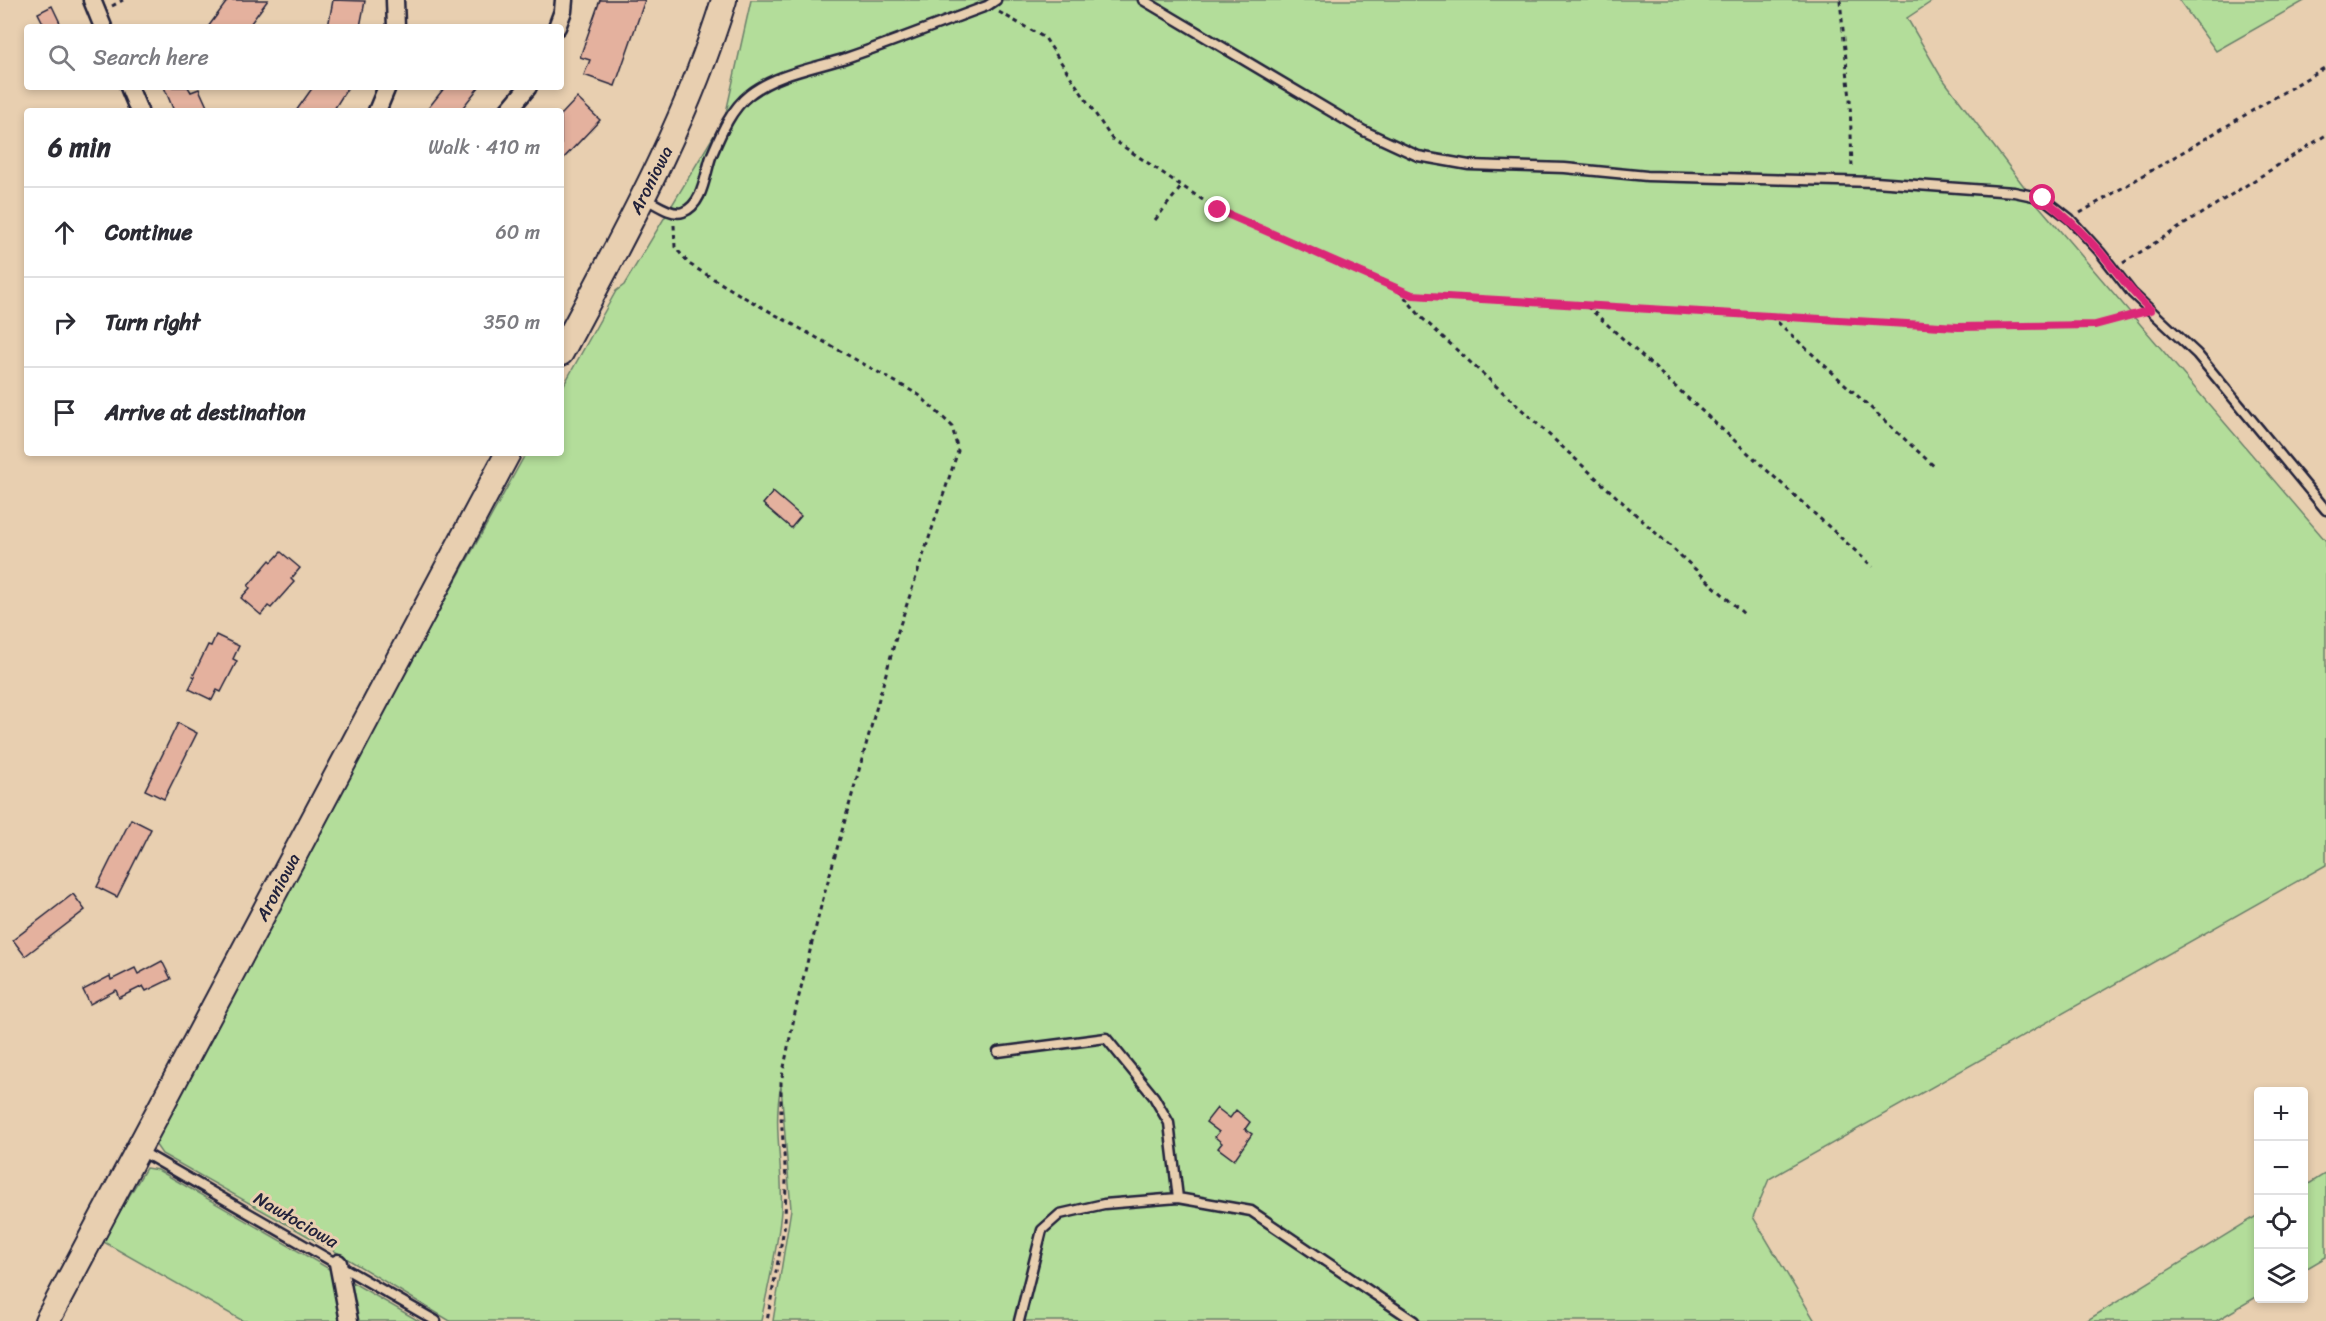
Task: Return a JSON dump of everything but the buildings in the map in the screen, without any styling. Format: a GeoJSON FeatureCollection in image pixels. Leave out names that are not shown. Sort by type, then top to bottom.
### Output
{"type":"FeatureCollection","features":[{"type":"Feature","properties":{"kind":"street"},"geometry":{"type":"LineString","coordinates":[[395,0],[396,24]]}},
{"type":"Feature","properties":{"kind":"street"},"geometry":{"type":"LineString","coordinates":[[558,24],[564,0]]}},
{"type":"Feature","properties":{"kind":"street","name":"Aroniowa"},"geometry":{"type":"LineString","coordinates":[[564,347],[642,197],[690,96],[708,51],[724,0]]}},
{"type":"Feature","properties":{"kind":"street"},"geometry":{"type":"LineString","coordinates":[[95,1],[102,24]]}},
{"type":"Feature","properties":{"kind":"street"},"geometry":{"type":"LineString","coordinates":[[130,90],[138,108]]}},
{"type":"Feature","properties":{"kind":"street"},"geometry":{"type":"LineString","coordinates":[[378,108],[386,90]]}},
{"type":"Feature","properties":{"kind":"street"},"geometry":{"type":"LineString","coordinates":[[510,108],[526,90]]}},
{"type":"Feature","properties":{"kind":"street","name":"Aroniowa"},"geometry":{"type":"LineString","coordinates":[[47,1321],[506,456]]}},
{"type":"Feature","properties":{"kind":"street"},"geometry":{"type":"LineString","coordinates":[[338,1263],[349,1321]]}},
{"type":"Feature","properties":{"kind":"lane"},"geometry":{"type":"LineString","coordinates":[[642,197],[674,213],[683,213],[690,207],[698,197],[711,158],[728,122],[737,107],[754,92],[777,80],[987,6],[996,0]]}},
{"type":"Feature","properties":{"kind":"lane"},"geometry":{"type":"LineString","coordinates":[[1143,0],[1364,131],[1418,156],[1469,165],[1565,168],[1647,176],[1852,181],[2030,195],[2043,198],[2070,219],[2114,268],[2132,293],[2214,372],[2326,510]]}},
{"type":"Feature","properties":{"kind":"lane"},"geometry":{"type":"LineString","coordinates":[[998,1052],[1106,1038],[1154,1097],[1169,1123],[1178,1197]]}},
{"type":"Feature","properties":{"kind":"lane","name":"Nawłociowa"},"geometry":{"type":"LineString","coordinates":[[138,1150],[436,1321]]}},
{"type":"Feature","properties":{"kind":"lane"},"geometry":{"type":"LineString","coordinates":[[1019,1321],[1042,1230],[1060,1214],[1104,1204],[1178,1197],[1251,1212],[1414,1321]]}},
{"type":"Feature","properties":{"kind":"path"},"geometry":{"type":"LineString","coordinates":[[1840,0],[1850,99],[1852,181]]}},
{"type":"Feature","properties":{"kind":"path"},"geometry":{"type":"LineString","coordinates":[[987,6],[1045,38],[1112,140],[1218,210],[1412,295],[1958,327],[2095,325],[2151,310]]}},
{"type":"Feature","properties":{"kind":"path"},"geometry":{"type":"LineString","coordinates":[[2070,219],[2326,67]]}},
{"type":"Feature","properties":{"kind":"path"},"geometry":{"type":"LineString","coordinates":[[2114,268],[2326,135]]}},
{"type":"Feature","properties":{"kind":"path"},"geometry":{"type":"LineString","coordinates":[[1155,220],[1182,186]]}},
{"type":"Feature","properties":{"kind":"path"},"geometry":{"type":"LineString","coordinates":[[674,213],[675,248],[689,264],[919,396],[952,426],[958,451],[897,634],[821,906],[796,1008],[781,1082],[786,1188],[785,1223],[767,1321]]}},
{"type":"Feature","properties":{"kind":"path"},"geometry":{"type":"LineString","coordinates":[[1398,289],[1421,317],[1744,614]]}},
{"type":"Feature","properties":{"kind":"path"},"geometry":{"type":"LineString","coordinates":[[1585,304],[1872,567]]}},
{"type":"Feature","properties":{"kind":"path"},"geometry":{"type":"LineString","coordinates":[[1769,315],[1936,468]]}},
{"type":"Feature","properties":{"kind":"green space"},"geometry":{"type":"Polygon","coordinates":[[[751,0],[1934,0],[1907,18],[1940,75],[2038,205],[2326,541],[2326,865],[1769,1179],[1753,1217],[1815,1321],[773,1321],[791,1209],[781,1086],[778,1117],[781,1180],[780,1225],[761,1321],[450,1321],[336,1252],[162,1154],[153,1141],[344,784],[524,456],[564,456],[564,385],[616,291],[624,285],[725,117],[751,0]]]}},
{"type":"Feature","properties":{"kind":"green space"},"geometry":{"type":"Polygon","coordinates":[[[2179,0],[2306,0],[2216,51],[2179,0]]]}},
{"type":"Feature","properties":{"kind":"green space"},"geometry":{"type":"Polygon","coordinates":[[[146,1168],[158,1170],[419,1321],[243,1321],[102,1241],[146,1168]]]}},
{"type":"Feature","properties":{"kind":"green space"},"geometry":{"type":"Polygon","coordinates":[[[2326,1173],[2326,1257],[2308,1268],[2308,1195],[2308,1184],[2326,1173]]]}},
{"type":"Feature","properties":{"kind":"green space"},"geometry":{"type":"Polygon","coordinates":[[[2254,1217],[2254,1298],[2216,1321],[2086,1321],[2254,1217]]]}},
{"type":"Feature","properties":{"kind":"route"},"geometry":{"type":"LineString","coordinates":[[1218,210],[1412,295],[1958,327],[2095,325],[2151,310],[2132,293],[2114,268],[2070,219],[2043,198]]}}]}
